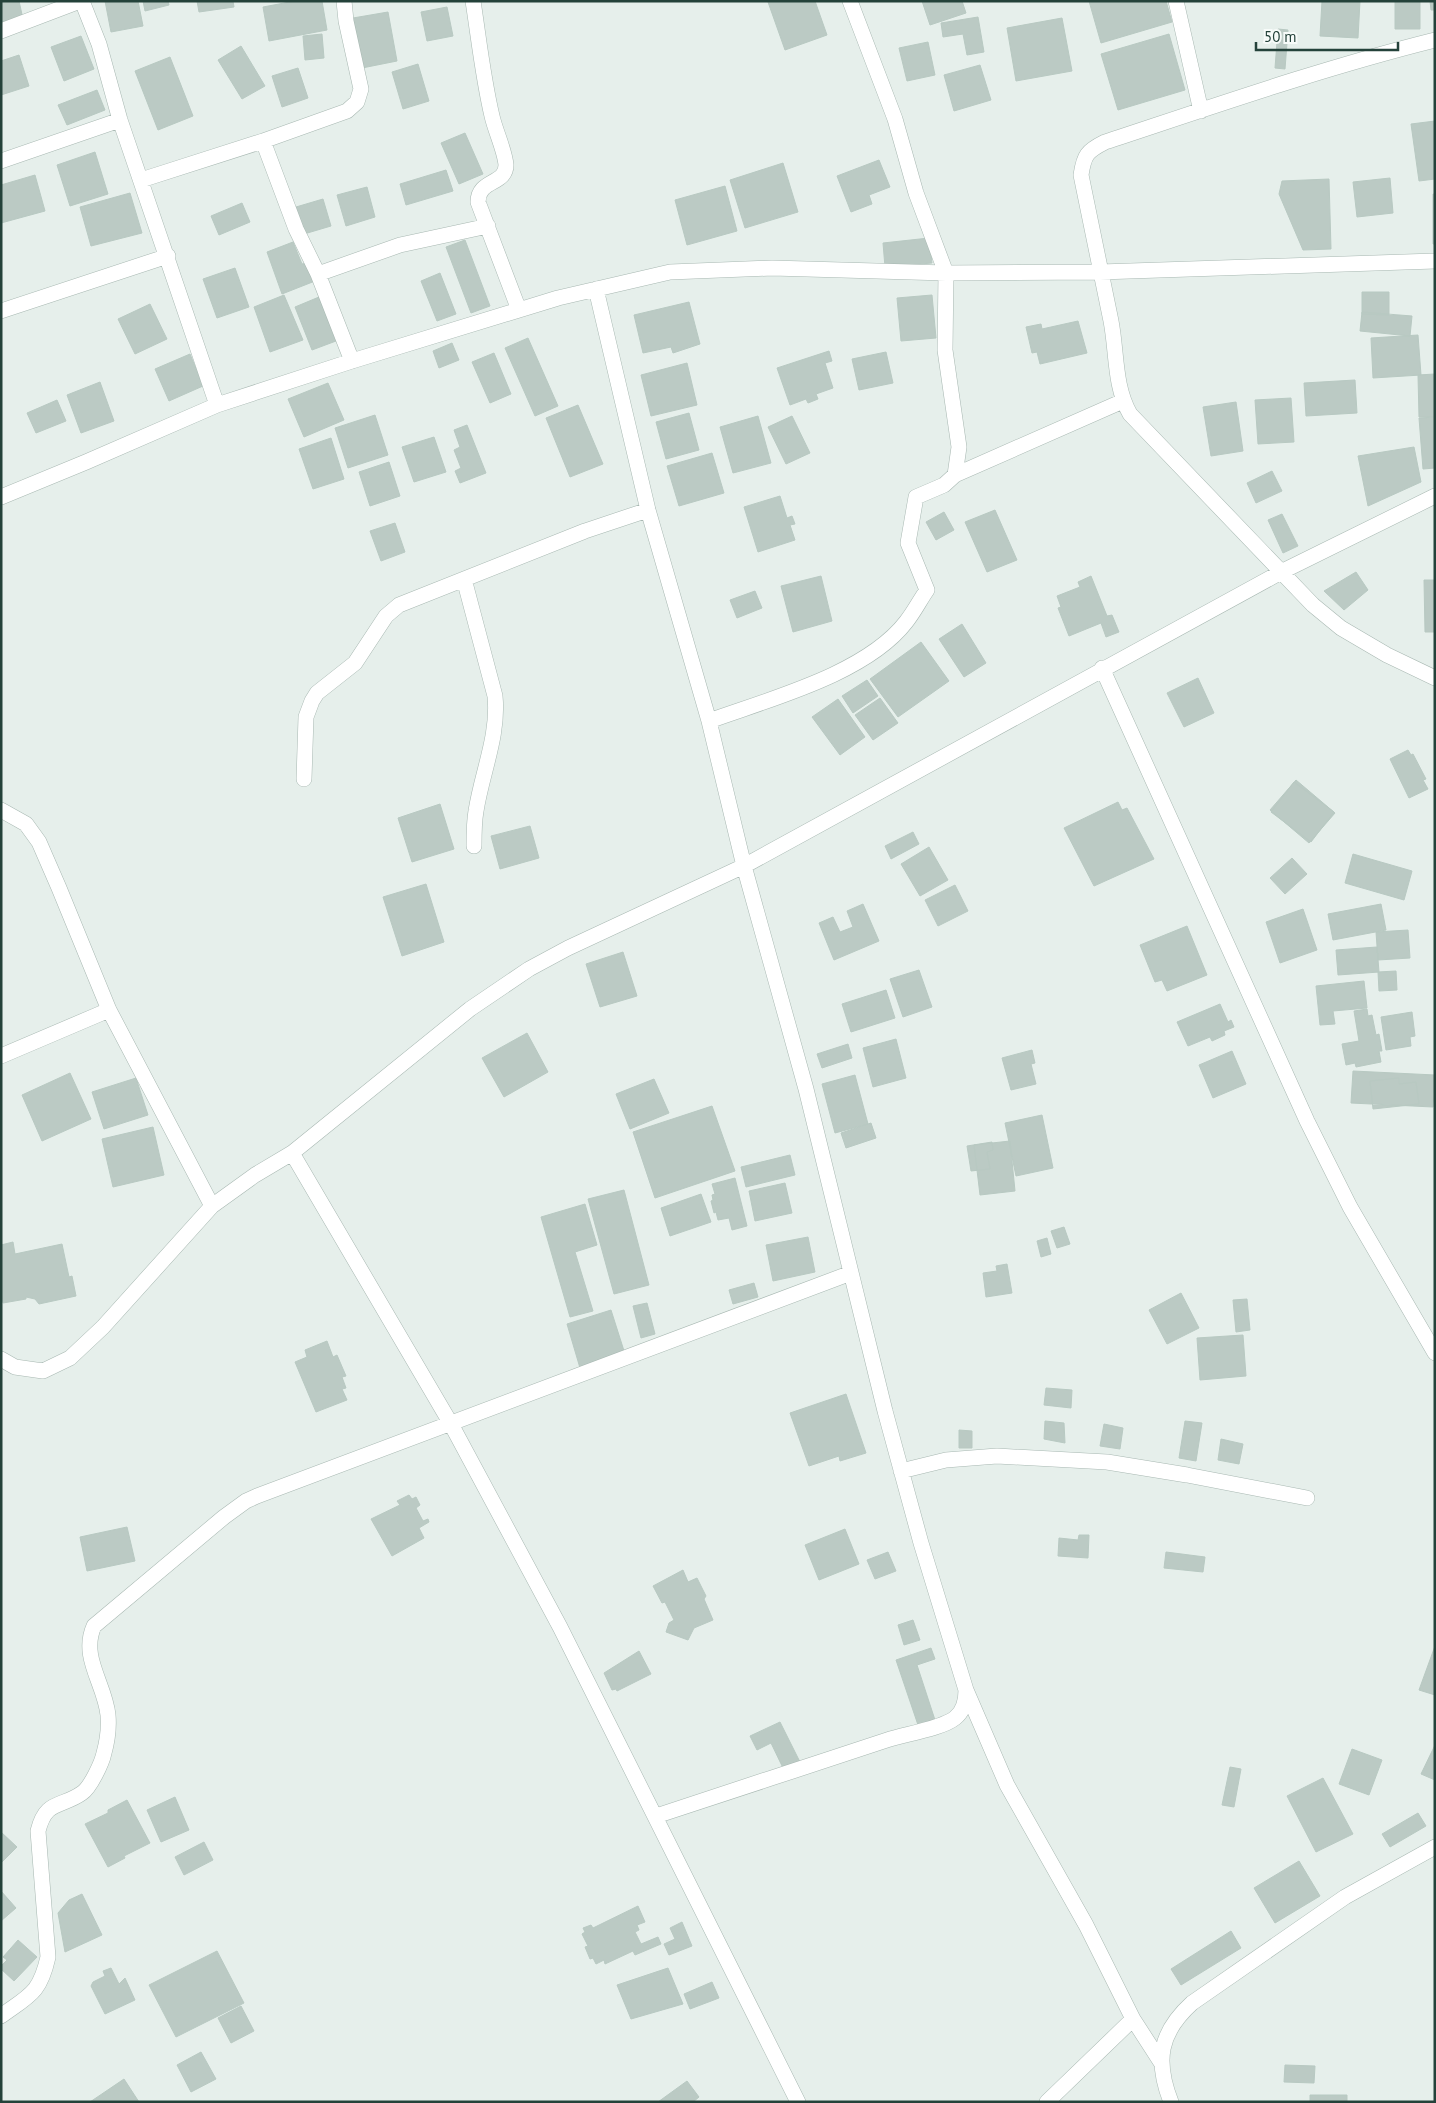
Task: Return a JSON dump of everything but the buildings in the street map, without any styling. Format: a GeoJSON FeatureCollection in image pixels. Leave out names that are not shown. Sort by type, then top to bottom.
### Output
{"type":"FeatureCollection","features":[{"type":"Feature","properties":{"kind":"street"},"geometry":{"type":"LineString","coordinates":[[1,31],[81,1],[99,44],[120,120],[217,404]]}},
{"type":"Feature","properties":{"kind":"street"},"geometry":{"type":"LineString","coordinates":[[141,180],[263,141],[347,111],[357,102],[361,89],[346,21],[344,1]]}},
{"type":"Feature","properties":{"kind":"street"},"geometry":{"type":"LineString","coordinates":[[473,1],[492,116],[506,164],[504,173],[481,189],[478,194],[478,202],[519,310]]}},
{"type":"Feature","properties":{"kind":"street"},"geometry":{"type":"LineString","coordinates":[[850,1],[895,119],[916,194],[946,274],[945,350],[959,447],[955,474]]}},
{"type":"Feature","properties":{"kind":"street"},"geometry":{"type":"LineString","coordinates":[[1176,1],[1202,111]]}},
{"type":"Feature","properties":{"kind":"street"},"geometry":{"type":"LineString","coordinates":[[1435,40],[1373,56],[1105,142],[1093,148],[1085,156],[1081,176],[1111,323],[1123,401],[1130,414],[1313,605],[1341,628],[1387,655],[1435,678]]}},
{"type":"Feature","properties":{"kind":"street"},"geometry":{"type":"LineString","coordinates":[[1,161],[120,120]]}},
{"type":"Feature","properties":{"kind":"street"},"geometry":{"type":"LineString","coordinates":[[263,141],[296,229],[318,274],[352,361]]}},
{"type":"Feature","properties":{"kind":"street"},"geometry":{"type":"LineString","coordinates":[[318,274],[400,245],[488,226]]}},
{"type":"Feature","properties":{"kind":"street"},"geometry":{"type":"LineString","coordinates":[[1,311],[168,256]]}},
{"type":"Feature","properties":{"kind":"street"},"geometry":{"type":"LineString","coordinates":[[1,497],[217,404],[519,310],[596,288],[670,272],[772,268],[946,274],[1100,272],[1435,261]]}},
{"type":"Feature","properties":{"kind":"street"},"geometry":{"type":"LineString","coordinates":[[596,288],[648,510],[709,721],[744,866],[806,1090],[901,1471],[966,1690],[1007,1785],[1086,1925],[1133,2019],[1162,2064]]}},
{"type":"Feature","properties":{"kind":"street"},"geometry":{"type":"LineString","coordinates":[[709,721],[823,679],[860,660],[895,634],[906,622],[926,590],[908,543],[916,497],[944,485],[955,474],[1123,401]]}},
{"type":"Feature","properties":{"kind":"street"},"geometry":{"type":"LineString","coordinates":[[1,1359],[15,1367],[43,1371],[70,1358],[103,1327],[212,1206],[255,1175],[292,1153],[470,1009],[506,984],[568,948],[744,866],[1282,571],[1435,496]]}},
{"type":"Feature","properties":{"kind":"street"},"geometry":{"type":"LineString","coordinates":[[304,779],[308,708],[317,693],[356,663],[386,616],[399,605],[585,531],[648,510]]}},
{"type":"Feature","properties":{"kind":"street"},"geometry":{"type":"LineString","coordinates":[[464,579],[495,696],[497,714],[495,731],[476,810],[474,846]]}},
{"type":"Feature","properties":{"kind":"street"},"geometry":{"type":"LineString","coordinates":[[1102,668],[1307,1121],[1350,1207],[1435,1353]]}},
{"type":"Feature","properties":{"kind":"street"},"geometry":{"type":"LineString","coordinates":[[1,810],[26,824],[39,842],[109,1010],[212,1206]]}},
{"type":"Feature","properties":{"kind":"street"},"geometry":{"type":"LineString","coordinates":[[1,1056],[109,1010]]}},
{"type":"Feature","properties":{"kind":"street"},"geometry":{"type":"LineString","coordinates":[[292,1153],[451,1424],[560,1627],[798,2102]]}},
{"type":"Feature","properties":{"kind":"street"},"geometry":{"type":"LineString","coordinates":[[1,2016],[34,1992],[44,1976],[48,1957],[38,1831],[41,1820],[47,1810],[83,1793],[95,1775],[104,1754],[108,1715],[88,1648],[89,1637],[94,1626],[224,1516],[246,1501],[851,1273]]}},
{"type":"Feature","properties":{"kind":"street"},"geometry":{"type":"LineString","coordinates":[[901,1471],[946,1460],[997,1456],[1098,1462],[1187,1475],[1307,1498]]}},
{"type":"Feature","properties":{"kind":"street"},"geometry":{"type":"LineString","coordinates":[[656,1816],[880,1742],[942,1724],[954,1719],[960,1712],[966,1699],[966,1690]]}},
{"type":"Feature","properties":{"kind":"street"},"geometry":{"type":"LineString","coordinates":[[1171,2102],[1164,2085],[1163,2048],[1169,2029],[1177,2016],[1192,2003],[1345,1897],[1435,1847]]}},
{"type":"Feature","properties":{"kind":"street"},"geometry":{"type":"LineString","coordinates":[[1047,2102],[1133,2019]]}}]}
